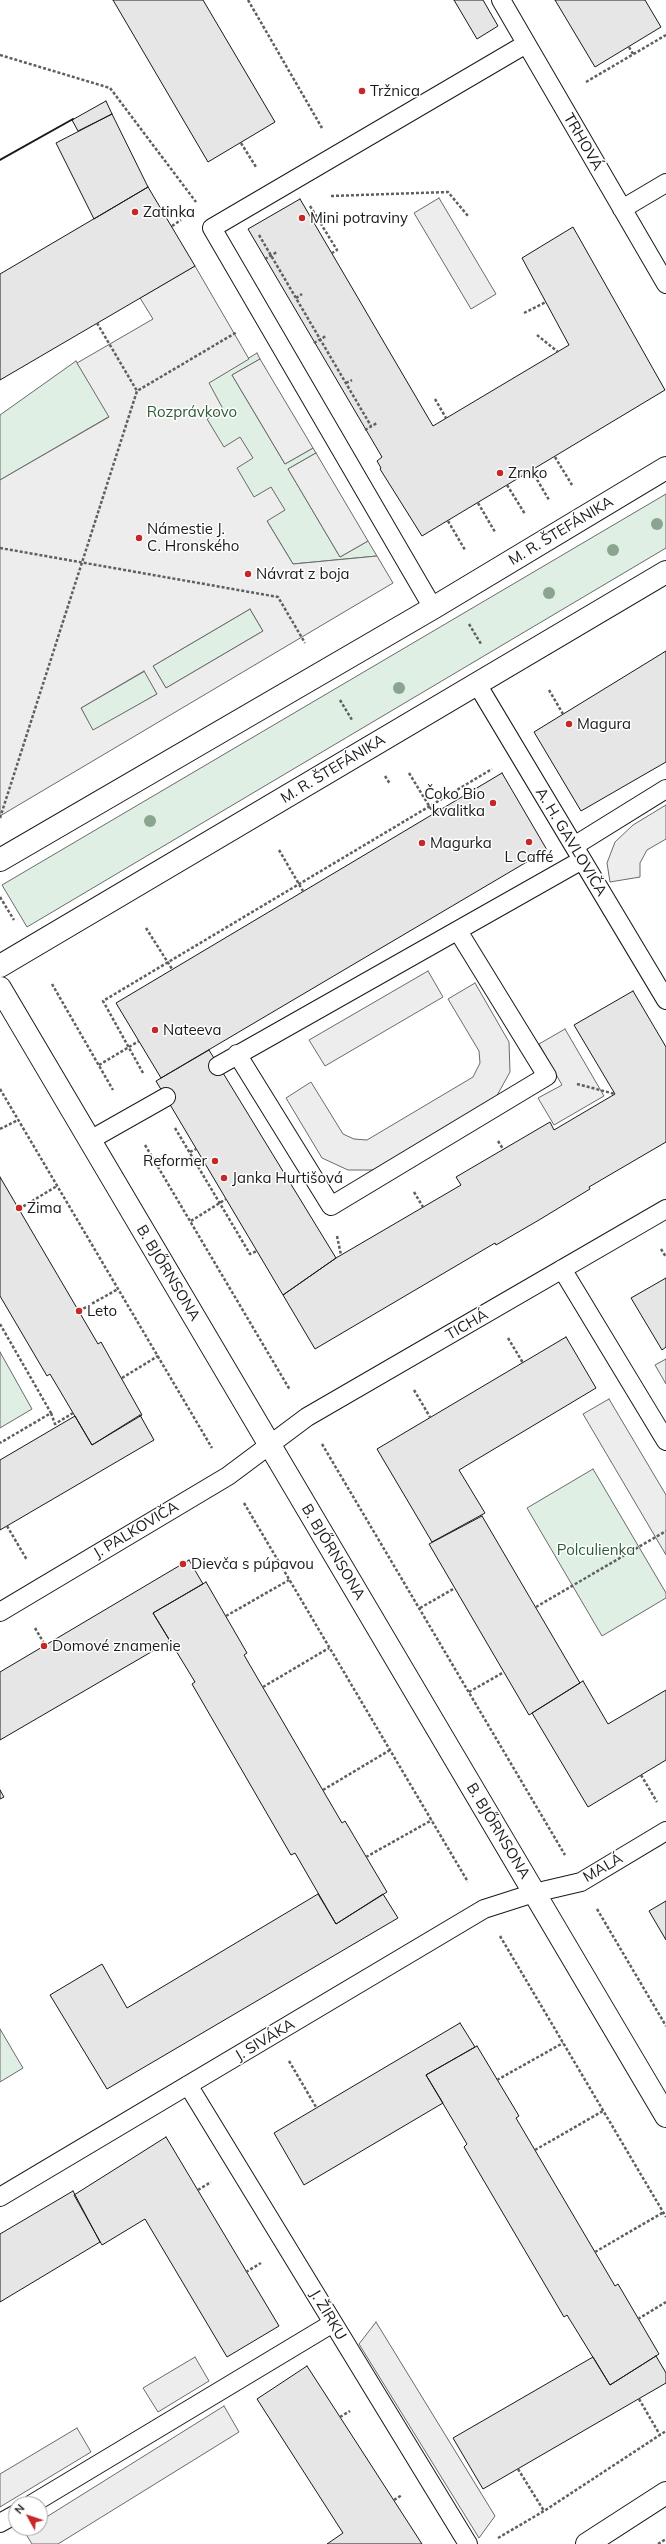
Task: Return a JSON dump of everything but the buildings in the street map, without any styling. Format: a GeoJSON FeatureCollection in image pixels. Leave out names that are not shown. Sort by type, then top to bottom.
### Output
{"type":"FeatureCollection","features":[{"type":"Feature","properties":{"kind":"street","name":"M. R. ŠTEFÁNIKA"},"geometry":{"type":"LineString","coordinates":[[0,860],[322,671],[433,608],[666,468]]}},
{"type":"Feature","properties":{"kind":"street","name":"M. R. ŠTEFÁNIKA"},"geometry":{"type":"LineString","coordinates":[[0,966],[666,572]]}},
{"type":"Feature","properties":{"kind":"street","name":"B. BJŐRNSONA"},"geometry":{"type":"LineString","coordinates":[[0,988],[666,2116]]}},
{"type":"Feature","properties":{"kind":"street"},"geometry":{"type":"LineString","coordinates":[[587,2544],[666,2493]]}},
{"type":"Feature","properties":{"kind":"lane","name":"TRHOVÁ"},"geometry":{"type":"LineString","coordinates":[[501,0],[666,284]]}},
{"type":"Feature","properties":{"kind":"lane"},"geometry":{"type":"LineString","coordinates":[[433,608],[212,228],[526,44]]}},
{"type":"Feature","properties":{"kind":"lane"},"geometry":{"type":"LineString","coordinates":[[622,209],[666,183]]}},
{"type":"Feature","properties":{"kind":"lane","name":"A. H. GAVLOVIČA"},"geometry":{"type":"LineString","coordinates":[[476,684],[666,1000]]}},
{"type":"Feature","properties":{"kind":"lane"},"geometry":{"type":"LineString","coordinates":[[218,1066],[458,931],[578,853],[666,789]]}},
{"type":"Feature","properties":{"kind":"lane"},"geometry":{"type":"LineString","coordinates":[[238,1054],[331,1206],[547,1076],[458,931]]}},
{"type":"Feature","properties":{"kind":"lane"},"geometry":{"type":"LineString","coordinates":[[90,1140],[166,1097]]}},
{"type":"Feature","properties":{"kind":"lane","name":"TICHÁ"},"geometry":{"type":"LineString","coordinates":[[270,1445],[307,1418],[666,1209]]}},
{"type":"Feature","properties":{"kind":"lane"},"geometry":{"type":"LineString","coordinates":[[562,1269],[666,1441]]}},
{"type":"Feature","properties":{"kind":"lane","name":"J. PALKOVIČA"},"geometry":{"type":"LineString","coordinates":[[0,1612],[228,1476],[270,1445]]}},
{"type":"Feature","properties":{"kind":"lane","name":"MALÁ"},"geometry":{"type":"LineString","coordinates":[[534,1893],[581,1882],[666,1831]]}},
{"type":"Feature","properties":{"kind":"lane","name":"J. SIVÁKA"},"geometry":{"type":"LineString","coordinates":[[0,2197],[484,1909],[534,1893]]}},
{"type":"Feature","properties":{"kind":"lane","name":"J. ŽIRKU"},"geometry":{"type":"LineString","coordinates":[[188,2085],[468,2544]]}},
{"type":"Feature","properties":{"kind":"lane"},"geometry":{"type":"LineString","coordinates":[[45,2496],[333,2323]]}},
{"type":"Feature","properties":{"kind":"path"},"geometry":{"type":"LineString","coordinates":[[248,0],[338,154]]}},
{"type":"Feature","properties":{"kind":"path"},"geometry":{"type":"LineString","coordinates":[[558,99],[666,35]]}},
{"type":"Feature","properties":{"kind":"path"},"geometry":{"type":"LineString","coordinates":[[629,47],[633,54]]}},
{"type":"Feature","properties":{"kind":"path"},"geometry":{"type":"LineString","coordinates":[[0,55],[110,88],[201,208],[212,228]]}},
{"type":"Feature","properties":{"kind":"path"},"geometry":{"type":"LineString","coordinates":[[294,179],[337,250],[332,253]]}},
{"type":"Feature","properties":{"kind":"path"},"geometry":{"type":"LineString","coordinates":[[305,196],[448,192],[468,216]]}},
{"type":"Feature","properties":{"kind":"path"},"geometry":{"type":"LineString","coordinates":[[308,213],[313,210]]}},
{"type":"Feature","properties":{"kind":"path"},"geometry":{"type":"LineString","coordinates":[[258,233],[371,426]]}},
{"type":"Feature","properties":{"kind":"path"},"geometry":{"type":"LineString","coordinates":[[266,259],[277,252]]}},
{"type":"Feature","properties":{"kind":"path"},"geometry":{"type":"LineString","coordinates":[[296,298],[302,294]]}},
{"type":"Feature","properties":{"kind":"path"},"geometry":{"type":"LineString","coordinates":[[524,313],[546,302]]}},
{"type":"Feature","properties":{"kind":"path"},"geometry":{"type":"LineString","coordinates":[[97,323],[137,391]]}},
{"type":"Feature","properties":{"kind":"path"},"geometry":{"type":"LineString","coordinates":[[0,818],[137,391],[234,333]]}},
{"type":"Feature","properties":{"kind":"path"},"geometry":{"type":"LineString","coordinates":[[537,335],[558,352]]}},
{"type":"Feature","properties":{"kind":"path"},"geometry":{"type":"LineString","coordinates":[[314,343],[326,336]]}},
{"type":"Feature","properties":{"kind":"path"},"geometry":{"type":"LineString","coordinates":[[346,383],[352,380]]}},
{"type":"Feature","properties":{"kind":"path"},"geometry":{"type":"LineString","coordinates":[[435,399],[446,418]]}},
{"type":"Feature","properties":{"kind":"path"},"geometry":{"type":"LineString","coordinates":[[366,430],[377,423]]}},
{"type":"Feature","properties":{"kind":"path"},"geometry":{"type":"LineString","coordinates":[[555,456],[575,490]]}},
{"type":"Feature","properties":{"kind":"path"},"geometry":{"type":"LineString","coordinates":[[532,471],[552,504]]}},
{"type":"Feature","properties":{"kind":"path"},"geometry":{"type":"LineString","coordinates":[[507,485],[527,518]]}},
{"type":"Feature","properties":{"kind":"path"},"geometry":{"type":"LineString","coordinates":[[478,503],[498,536]]}},
{"type":"Feature","properties":{"kind":"path"},"geometry":{"type":"LineString","coordinates":[[448,521],[468,554]]}},
{"type":"Feature","properties":{"kind":"path"},"geometry":{"type":"LineString","coordinates":[[0,548],[278,597],[390,784]]}},
{"type":"Feature","properties":{"kind":"path"},"geometry":{"type":"LineString","coordinates":[[466,618],[483,649]]}},
{"type":"Feature","properties":{"kind":"path"},"geometry":{"type":"LineString","coordinates":[[549,690],[563,714]]}},
{"type":"Feature","properties":{"kind":"path"},"geometry":{"type":"LineString","coordinates":[[147,1080],[103,1002],[498,766]]}},
{"type":"Feature","properties":{"kind":"path"},"geometry":{"type":"LineString","coordinates":[[409,773],[434,814]]}},
{"type":"Feature","properties":{"kind":"path"},"geometry":{"type":"LineString","coordinates":[[279,850],[303,891]]}},
{"type":"Feature","properties":{"kind":"path"},"geometry":{"type":"LineString","coordinates":[[0,896],[16,922]]}},
{"type":"Feature","properties":{"kind":"path"},"geometry":{"type":"LineString","coordinates":[[146,928],[172,969]]}},
{"type":"Feature","properties":{"kind":"path"},"geometry":{"type":"LineString","coordinates":[[52,984],[129,1118],[666,2026]]}},
{"type":"Feature","properties":{"kind":"path"},"geometry":{"type":"LineString","coordinates":[[99,1065],[139,1041]]}},
{"type":"Feature","properties":{"kind":"path"},"geometry":{"type":"LineString","coordinates":[[547,1076],[615,1094]]}},
{"type":"Feature","properties":{"kind":"path"},"geometry":{"type":"LineString","coordinates":[[0,1089],[666,2217]]}},
{"type":"Feature","properties":{"kind":"path"},"geometry":{"type":"LineString","coordinates":[[0,1129],[18,1120]]}},
{"type":"Feature","properties":{"kind":"path"},"geometry":{"type":"LineString","coordinates":[[175,1127],[250,1254],[257,1251]]}},
{"type":"Feature","properties":{"kind":"path"},"geometry":{"type":"LineString","coordinates":[[190,1152],[196,1149]]}},
{"type":"Feature","properties":{"kind":"path"},"geometry":{"type":"LineString","coordinates":[[19,1209],[57,1186]]}},
{"type":"Feature","properties":{"kind":"path"},"geometry":{"type":"LineString","coordinates":[[190,1221],[226,1199]]}},
{"type":"Feature","properties":{"kind":"path"},"geometry":{"type":"LineString","coordinates":[[78,1311],[118,1289]]}},
{"type":"Feature","properties":{"kind":"path"},"geometry":{"type":"LineString","coordinates":[[0,1324],[51,1413],[55,1424],[73,1413]]}},
{"type":"Feature","properties":{"kind":"path"},"geometry":{"type":"LineString","coordinates":[[122,1378],[158,1356]]}},
{"type":"Feature","properties":{"kind":"path"},"geometry":{"type":"LineString","coordinates":[[0,1443],[51,1413]]}},
{"type":"Feature","properties":{"kind":"path"},"geometry":{"type":"LineString","coordinates":[[7,1526],[43,1586]]}},
{"type":"Feature","properties":{"kind":"path"},"geometry":{"type":"LineString","coordinates":[[536,1608],[666,1531]]}},
{"type":"Feature","properties":{"kind":"path"},"geometry":{"type":"LineString","coordinates":[[226,1616],[289,1580]]}},
{"type":"Feature","properties":{"kind":"path"},"geometry":{"type":"LineString","coordinates":[[420,1608],[455,1588]]}},
{"type":"Feature","properties":{"kind":"path"},"geometry":{"type":"LineString","coordinates":[[263,1688],[329,1648]]}},
{"type":"Feature","properties":{"kind":"path"},"geometry":{"type":"LineString","coordinates":[[469,1692],[504,1672]]}},
{"type":"Feature","properties":{"kind":"path"},"geometry":{"type":"LineString","coordinates":[[323,1790],[390,1750]]}},
{"type":"Feature","properties":{"kind":"path"},"geometry":{"type":"LineString","coordinates":[[641,1775],[659,1806]]}},
{"type":"Feature","properties":{"kind":"path"},"geometry":{"type":"LineString","coordinates":[[366,1857],[432,1820]]}},
{"type":"Feature","properties":{"kind":"path"},"geometry":{"type":"LineString","coordinates":[[274,2034],[316,2107]]}},
{"type":"Feature","properties":{"kind":"path"},"geometry":{"type":"LineString","coordinates":[[497,2080],[563,2043]]}},
{"type":"Feature","properties":{"kind":"path"},"geometry":{"type":"LineString","coordinates":[[535,2150],[603,2111]]}},
{"type":"Feature","properties":{"kind":"path"},"geometry":{"type":"LineString","coordinates":[[595,2252],[664,2212]]}},
{"type":"Feature","properties":{"kind":"path"},"geometry":{"type":"LineString","coordinates":[[638,2318],[666,2302]]}},
{"type":"Feature","properties":{"kind":"path"},"geometry":{"type":"LineString","coordinates":[[639,2399],[660,2435]]}},
{"type":"Feature","properties":{"kind":"path"},"geometry":{"type":"LineString","coordinates":[[494,2540],[544,2511],[666,2431]]}},
{"type":"Feature","properties":{"kind":"path"},"geometry":{"type":"LineString","coordinates":[[518,2469],[544,2511]]}},
{"type":"Feature","properties":{"kind":"path"},"geometry":{"type":"LineString","coordinates":[[658,2544],[666,2539]]}},
{"type":"Feature","properties":{"kind":"green space","name":"Rozprávkovo"},"geometry":{"type":"Polygon","coordinates":[[[257,353],[260,359],[232,375],[285,464],[313,448],[316,453],[288,469],[340,557],[368,541],[377,556],[293,564],[267,521],[170,406],[257,353]]]}},
{"type":"Feature","properties":{"kind":"green space"},"geometry":{"type":"Polygon","coordinates":[[[76,361],[110,416],[0,480],[0,415],[76,361]]]}},
{"type":"Feature","properties":{"kind":"green space"},"geometry":{"type":"Polygon","coordinates":[[[666,494],[666,548],[27,927],[2,885],[666,494]]]}},
{"type":"Feature","properties":{"kind":"green space"},"geometry":{"type":"Polygon","coordinates":[[[250,609],[263,631],[166,688],[153,666],[250,609]]]}},
{"type":"Feature","properties":{"kind":"green space"},"geometry":{"type":"Polygon","coordinates":[[[145,671],[157,694],[93,731],[81,708],[145,671]]]}},
{"type":"Feature","properties":{"kind":"green space"},"geometry":{"type":"Polygon","coordinates":[[[0,1352],[32,1409],[0,1428],[0,1352]]]}},
{"type":"Feature","properties":{"kind":"green space","name":"Polculienka"},"geometry":{"type":"Polygon","coordinates":[[[593,1469],[666,1593],[666,1598],[602,1636],[527,1508],[593,1469]]]}},
{"type":"Feature","properties":{"kind":"green space"},"geometry":{"type":"Polygon","coordinates":[[[0,2029],[23,2068],[0,2082],[0,2029]]]}},
{"type":"Feature","properties":{"kind":"shaded area"},"geometry":{"type":"Polygon","coordinates":[[[439,198],[496,294],[471,309],[414,213],[439,198]]]}},
{"type":"Feature","properties":{"kind":"shaded area","name":"Námestie J. C. Hronského"},"geometry":{"type":"Polygon","coordinates":[[[195,266],[249,359],[209,383],[223,409],[207,419],[224,447],[240,437],[253,458],[237,468],[254,497],[271,487],[285,510],[267,521],[293,564],[377,556],[393,583],[0,816],[0,480],[109,417],[77,363],[153,319],[140,298],[195,266]],[[250,609],[153,666],[166,688],[263,631],[250,609]],[[144,671],[81,708],[93,730],[157,694],[144,671]]]}},
{"type":"Feature","properties":{"kind":"shaded area"},"geometry":{"type":"Polygon","coordinates":[[[260,359],[313,448],[285,464],[232,375],[260,359]]]}},
{"type":"Feature","properties":{"kind":"shaded area"},"geometry":{"type":"Polygon","coordinates":[[[316,453],[368,541],[340,557],[288,469],[316,453]]]}},
{"type":"Feature","properties":{"kind":"shaded area"},"geometry":{"type":"Polygon","coordinates":[[[666,805],[666,839],[647,850],[640,863],[640,877],[610,882],[607,863],[615,842],[633,825],[666,805]]]}},
{"type":"Feature","properties":{"kind":"shaded area"},"geometry":{"type":"Polygon","coordinates":[[[428,971],[443,997],[325,1066],[309,1040],[428,971]]]}},
{"type":"Feature","properties":{"kind":"shaded area"},"geometry":{"type":"Polygon","coordinates":[[[475,983],[509,1042],[510,1072],[495,1099],[375,1170],[348,1170],[322,1158],[286,1098],[311,1082],[343,1134],[354,1139],[367,1140],[473,1077],[480,1063],[479,1051],[448,999],[475,983]]]}},
{"type":"Feature","properties":{"kind":"shaded area"},"geometry":{"type":"Polygon","coordinates":[[[565,1029],[604,1096],[554,1125],[538,1098],[562,1085],[539,1044],[565,1029]]]}},
{"type":"Feature","properties":{"kind":"shaded area"},"geometry":{"type":"Polygon","coordinates":[[[666,1359],[666,1384],[655,1365],[666,1359]]]}},
{"type":"Feature","properties":{"kind":"shaded area"},"geometry":{"type":"Polygon","coordinates":[[[609,1399],[666,1495],[666,1555],[583,1414],[609,1399]]]}},
{"type":"Feature","properties":{"kind":"shaded area"},"geometry":{"type":"Polygon","coordinates":[[[376,2322],[495,2516],[479,2538],[359,2344],[376,2322]]]}},
{"type":"Feature","properties":{"kind":"shaded area"},"geometry":{"type":"Polygon","coordinates":[[[195,2357],[209,2381],[158,2412],[143,2388],[195,2357]]]}},
{"type":"Feature","properties":{"kind":"shaded area"},"geometry":{"type":"Polygon","coordinates":[[[224,2406],[239,2432],[58,2544],[32,2544],[27,2536],[48,2536],[48,2516],[224,2406]]]}},
{"type":"Feature","properties":{"kind":"shaded area"},"geometry":{"type":"Polygon","coordinates":[[[77,2428],[91,2452],[18,2496],[8,2496],[8,2502],[0,2507],[0,2474],[77,2428]]]}},
{"type":"Feature","properties":{"kind":"wall"},"geometry":{"type":"LineString","coordinates":[[0,160],[73,119]]}},
{"type":"Feature","properties":{"kind":"place","name":"Tržnica"},"geometry":{"type":"Point","coordinates":[362,91]}},
{"type":"Feature","properties":{"kind":"place","name":"Zatinka"},"geometry":{"type":"Point","coordinates":[135,212]}},
{"type":"Feature","properties":{"kind":"place","name":"Mini potraviny"},"geometry":{"type":"Point","coordinates":[302,218]}},
{"type":"Feature","properties":{"kind":"place","name":"Zrnko"},"geometry":{"type":"Point","coordinates":[500,473]}},
{"type":"Feature","properties":{"kind":"place","name":"Námestie J. C. Hronského"},"geometry":{"type":"Point","coordinates":[139,538]}},
{"type":"Feature","properties":{"kind":"place","name":"Návrat z boja"},"geometry":{"type":"Point","coordinates":[248,574]}},
{"type":"Feature","properties":{"kind":"place","name":"Magura"},"geometry":{"type":"Point","coordinates":[569,724]}},
{"type":"Feature","properties":{"kind":"place","name":"Čoko Bio kvalitka"},"geometry":{"type":"Point","coordinates":[493,803]}},
{"type":"Feature","properties":{"kind":"place","name":"L Caffé"},"geometry":{"type":"Point","coordinates":[529,842]}},
{"type":"Feature","properties":{"kind":"place","name":"Magurka"},"geometry":{"type":"Point","coordinates":[422,843]}},
{"type":"Feature","properties":{"kind":"place","name":"Nateeva"},"geometry":{"type":"Point","coordinates":[155,1030]}},
{"type":"Feature","properties":{"kind":"place","name":"Reformer"},"geometry":{"type":"Point","coordinates":[215,1161]}},
{"type":"Feature","properties":{"kind":"place","name":"Janka Hurtišová"},"geometry":{"type":"Point","coordinates":[224,1178]}},
{"type":"Feature","properties":{"kind":"place","name":"Zima"},"geometry":{"type":"Point","coordinates":[19,1208]}},
{"type":"Feature","properties":{"kind":"place","name":"Leto"},"geometry":{"type":"Point","coordinates":[79,1311]}},
{"type":"Feature","properties":{"kind":"place","name":"Dievča s púpavou"},"geometry":{"type":"Point","coordinates":[183,1564]}},
{"type":"Feature","properties":{"kind":"place","name":"Domové znamenie"},"geometry":{"type":"Point","coordinates":[44,1646]}}]}
